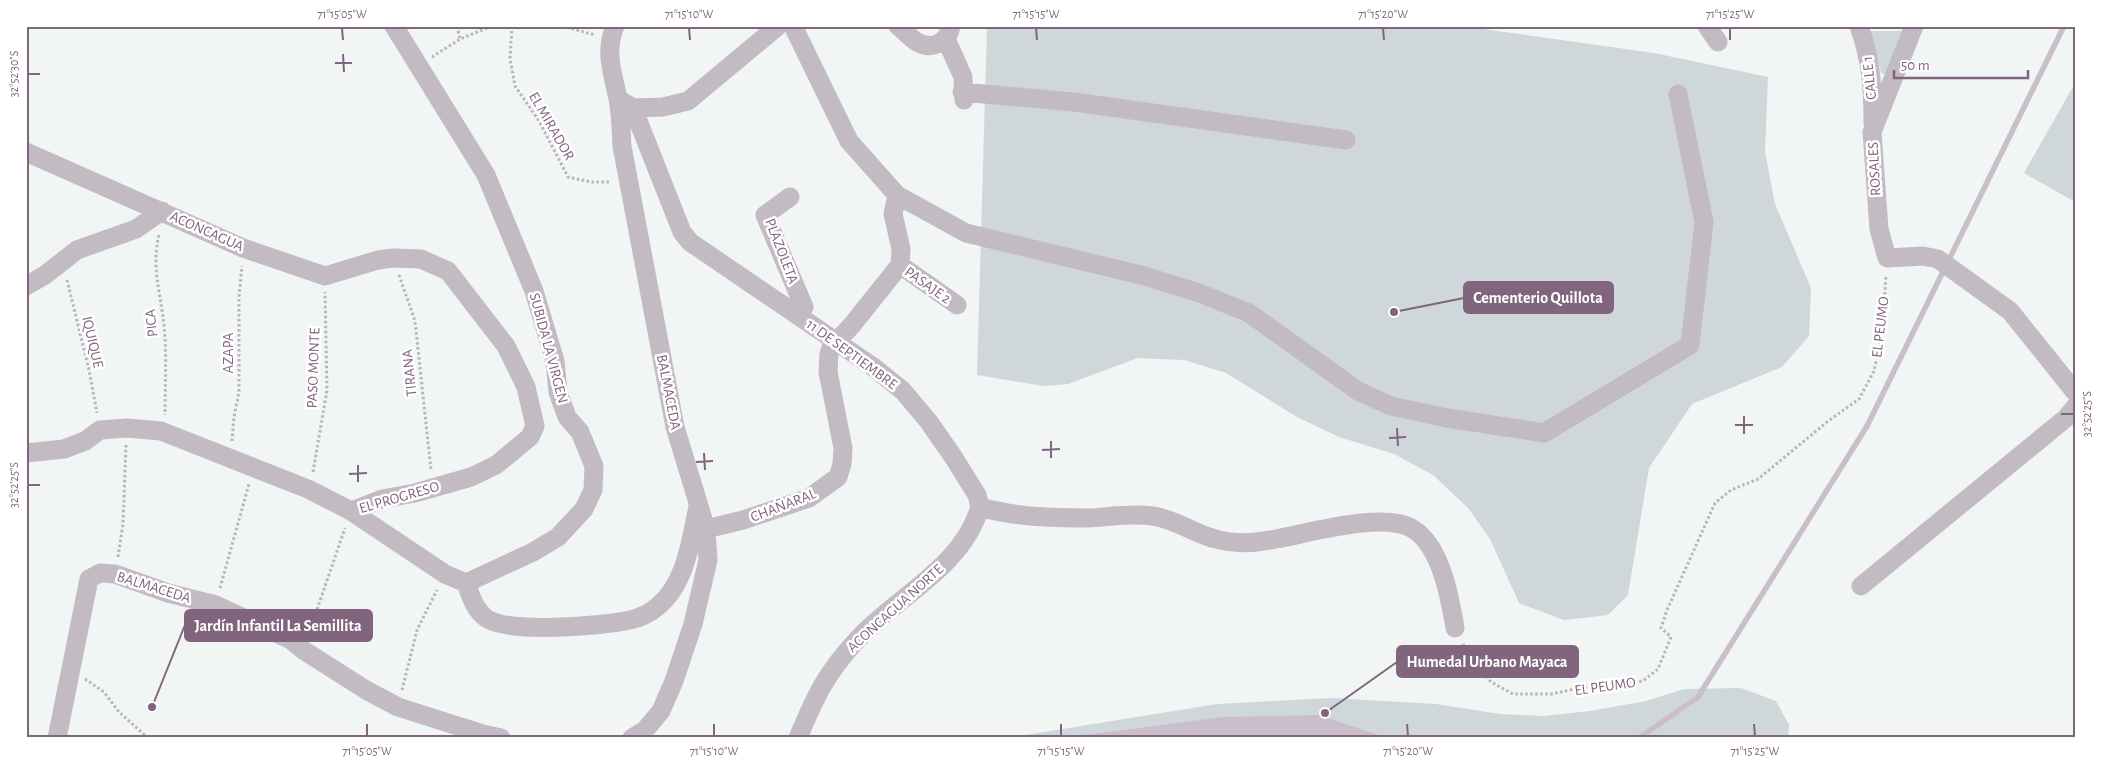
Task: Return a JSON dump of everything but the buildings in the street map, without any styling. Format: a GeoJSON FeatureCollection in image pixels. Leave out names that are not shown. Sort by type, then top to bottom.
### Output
{"type":"FeatureCollection","features":[{"type":"Feature","properties":{"kind":"street","name":"SUBIDA LA VIRGEN"},"geometry":{"type":"LineString","coordinates":[[394,26],[486,175],[534,291],[555,361],[558,392],[567,417],[580,432],[594,466],[593,490],[584,509],[558,537],[533,552],[466,582]]}},
{"type":"Feature","properties":{"kind":"street"},"geometry":{"type":"LineString","coordinates":[[625,103],[663,107],[688,101],[778,26]]}},
{"type":"Feature","properties":{"kind":"street"},"geometry":{"type":"LineString","coordinates":[[793,26],[849,141],[897,195],[966,233],[1145,276],[1199,293],[1249,313],[1358,391],[1391,406],[1447,418],[1544,433],[1690,345],[1704,222],[1678,94]]}},
{"type":"Feature","properties":{"kind":"street"},"geometry":{"type":"LineString","coordinates":[[898,26],[917,42],[927,46],[938,44],[948,33],[963,76],[963,96],[1074,102],[1346,140]]}},
{"type":"Feature","properties":{"kind":"street"},"geometry":{"type":"LineString","coordinates":[[1707,26],[1718,42]]}},
{"type":"Feature","properties":{"kind":"street","name":"CALLE 1"},"geometry":{"type":"LineString","coordinates":[[1859,26],[1870,62],[1873,85],[1872,132]]}},
{"type":"Feature","properties":{"kind":"street","name":"ROSALES"},"geometry":{"type":"LineString","coordinates":[[1887,258],[1879,229],[1872,132],[1914,26]]}},
{"type":"Feature","properties":{"kind":"street","name":"BALMACEDA"},"geometry":{"type":"LineString","coordinates":[[612,32],[610,72],[625,103],[622,146],[675,427],[706,529],[708,560],[693,624],[674,681],[660,711],[645,730],[632,738]]}},
{"type":"Feature","properties":{"kind":"street","name":"11 DE SEPTIEMBRE"},"geometry":{"type":"LineString","coordinates":[[625,103],[682,232],[690,242],[800,315],[836,343],[872,366],[903,392],[929,422],[954,458],[978,495],[980,507]]}},
{"type":"Feature","properties":{"kind":"street","name":"ACONCAGUA"},"geometry":{"type":"LineString","coordinates":[[26,152],[243,248],[325,276]]}},
{"type":"Feature","properties":{"kind":"street"},"geometry":{"type":"LineString","coordinates":[[836,343],[900,266],[901,249],[893,214],[897,195]]}},
{"type":"Feature","properties":{"kind":"street","name":"PLAZOLETA"},"geometry":{"type":"LineString","coordinates":[[790,197],[765,215],[804,307],[800,315]]}},
{"type":"Feature","properties":{"kind":"street"},"geometry":{"type":"LineString","coordinates":[[26,286],[45,275],[77,250],[136,229],[163,212]]}},
{"type":"Feature","properties":{"kind":"street"},"geometry":{"type":"LineString","coordinates":[[1887,258],[1923,256],[1938,259],[2010,311],[2075,392]]}},
{"type":"Feature","properties":{"kind":"street"},"geometry":{"type":"LineString","coordinates":[[325,276],[378,260],[393,258]]}},
{"type":"Feature","properties":{"kind":"street","name":"EL PROGRESO"},"geometry":{"type":"LineString","coordinates":[[26,453],[64,449],[85,441],[100,430],[127,428],[161,431],[254,466],[308,489],[351,511],[382,499],[433,488],[471,477],[496,465],[518,449],[530,437],[536,426],[526,387],[506,346],[448,271],[421,259],[393,258]]}},
{"type":"Feature","properties":{"kind":"street","name":"PASAJE 2"},"geometry":{"type":"LineString","coordinates":[[900,266],[957,305]]}},
{"type":"Feature","properties":{"kind":"street","name":"CHAÑARAL"},"geometry":{"type":"LineString","coordinates":[[706,529],[743,520],[809,498],[838,478],[842,464],[843,448],[828,364],[831,348],[836,343]]}},
{"type":"Feature","properties":{"kind":"street"},"geometry":{"type":"LineString","coordinates":[[1861,586],[2066,418],[2075,406]]}},
{"type":"Feature","properties":{"kind":"street"},"geometry":{"type":"LineString","coordinates":[[351,511],[446,574],[466,582],[474,605],[487,619],[503,625],[521,628],[616,623],[637,618],[657,607],[671,592],[690,544],[698,505]]}},
{"type":"Feature","properties":{"kind":"street"},"geometry":{"type":"LineString","coordinates":[[980,507],[1003,513],[1038,517],[1154,516],[1216,540],[1244,542],[1274,540],[1369,523],[1397,522],[1413,529],[1425,539],[1435,554],[1450,598],[1455,628]]}},
{"type":"Feature","properties":{"kind":"street","name":"ACONCAGUA NORTE"},"geometry":{"type":"LineString","coordinates":[[798,738],[822,683],[828,675],[858,639],[941,568],[976,521],[980,507]]}},
{"type":"Feature","properties":{"kind":"street","name":"BALMACEDA"},"geometry":{"type":"LineString","coordinates":[[58,738],[89,579],[100,573],[115,574],[168,593],[216,606],[291,640],[302,650],[366,690],[398,707],[482,734],[501,738]]}},
{"type":"Feature","properties":{"kind":"path"},"geometry":{"type":"LineString","coordinates":[[457,26],[460,39]]}},
{"type":"Feature","properties":{"kind":"path"},"geometry":{"type":"LineString","coordinates":[[419,66],[460,39],[492,26]]}},
{"type":"Feature","properties":{"kind":"path","name":"EL MIRADOR"},"geometry":{"type":"LineString","coordinates":[[512,26],[510,58],[515,86],[539,121],[568,177],[591,182],[629,183]]}},
{"type":"Feature","properties":{"kind":"path"},"geometry":{"type":"LineString","coordinates":[[562,26],[612,32]]}},
{"type":"Feature","properties":{"kind":"path","name":"PICA"},"geometry":{"type":"LineString","coordinates":[[163,212],[155,255],[157,287],[164,327],[164,433]]}},
{"type":"Feature","properties":{"kind":"path","name":"AZAPA"},"geometry":{"type":"LineString","coordinates":[[231,457],[234,417],[239,392],[239,297],[243,248]]}},
{"type":"Feature","properties":{"kind":"path","name":"TIRANA"},"geometry":{"type":"LineString","coordinates":[[393,258],[415,321],[433,488]]}},
{"type":"Feature","properties":{"kind":"path","name":"EL PEUMO"},"geometry":{"type":"LineString","coordinates":[[1455,628],[1470,659],[1492,682],[1513,694],[1551,694],[1585,687],[1643,680],[1658,669],[1670,637],[1662,628],[1667,610],[1715,502],[1731,490],[1758,479],[1827,422],[1859,399],[1874,371],[1882,335],[1887,258]]}},
{"type":"Feature","properties":{"kind":"path","name":"IQUIQUE"},"geometry":{"type":"LineString","coordinates":[[62,260],[89,370],[100,430]]}},
{"type":"Feature","properties":{"kind":"path","name":"PASO MONTE"},"geometry":{"type":"LineString","coordinates":[[308,489],[316,461],[327,390],[325,276]]}},
{"type":"Feature","properties":{"kind":"path"},"geometry":{"type":"LineString","coordinates":[[115,574],[122,524],[127,428]]}},
{"type":"Feature","properties":{"kind":"path"},"geometry":{"type":"LineString","coordinates":[[216,606],[254,466]]}},
{"type":"Feature","properties":{"kind":"path"},"geometry":{"type":"LineString","coordinates":[[302,650],[351,511]]}},
{"type":"Feature","properties":{"kind":"path"},"geometry":{"type":"LineString","coordinates":[[398,707],[417,630],[446,574]]}},
{"type":"Feature","properties":{"kind":"path"},"geometry":{"type":"LineString","coordinates":[[71,673],[104,692],[119,712],[148,738]]}},
{"type":"Feature","properties":{"kind":"shaded area"},"geometry":{"type":"Polygon","coordinates":[[[987,26],[1461,26],[1654,53],[1768,77],[1765,152],[1775,204],[1811,288],[1809,336],[1782,367],[1692,404],[1649,468],[1628,595],[1608,615],[1564,620],[1519,603],[1490,539],[1468,508],[1433,475],[1394,454],[1339,437],[1297,417],[1226,373],[1184,360],[1138,358],[1068,384],[1044,386],[977,375],[987,26]]]}},
{"type":"Feature","properties":{"kind":"shaded area"},"geometry":{"type":"Polygon","coordinates":[[[1870,31],[1902,31],[1890,76],[1881,73],[1870,31]]]}},
{"type":"Feature","properties":{"kind":"shaded area"},"geometry":{"type":"Polygon","coordinates":[[[2075,83],[2075,202],[2024,173],[2075,83]]]}},
{"type":"Feature","properties":{"kind":"shaded area"},"geometry":{"type":"Polygon","coordinates":[[[1741,688],[1776,701],[1789,725],[1788,738],[1006,738],[1217,704],[1331,698],[1436,704],[1500,714],[1543,716],[1590,711],[1646,701],[1684,689],[1741,688]]]}},
{"type":"Feature","properties":{"kind":"shaded area"},"geometry":{"type":"Polygon","coordinates":[[[1319,715],[1387,738],[1061,738],[1223,717],[1319,715]]]}},
{"type":"Feature","properties":{"kind":"waterway"},"geometry":{"type":"LineString","coordinates":[[1639,738],[1698,697],[1867,426],[2064,26]]}},
{"type":"Feature","properties":{"kind":"place","name":"Cementerio Quillota"},"geometry":{"type":"Point","coordinates":[1394,312]}},
{"type":"Feature","properties":{"kind":"place","name":"Jardín Infantil La Semillita"},"geometry":{"type":"Point","coordinates":[152,707]}},
{"type":"Feature","properties":{"kind":"place","name":"Humedal Urbano Mayaca"},"geometry":{"type":"Point","coordinates":[1325,713]}}]}
